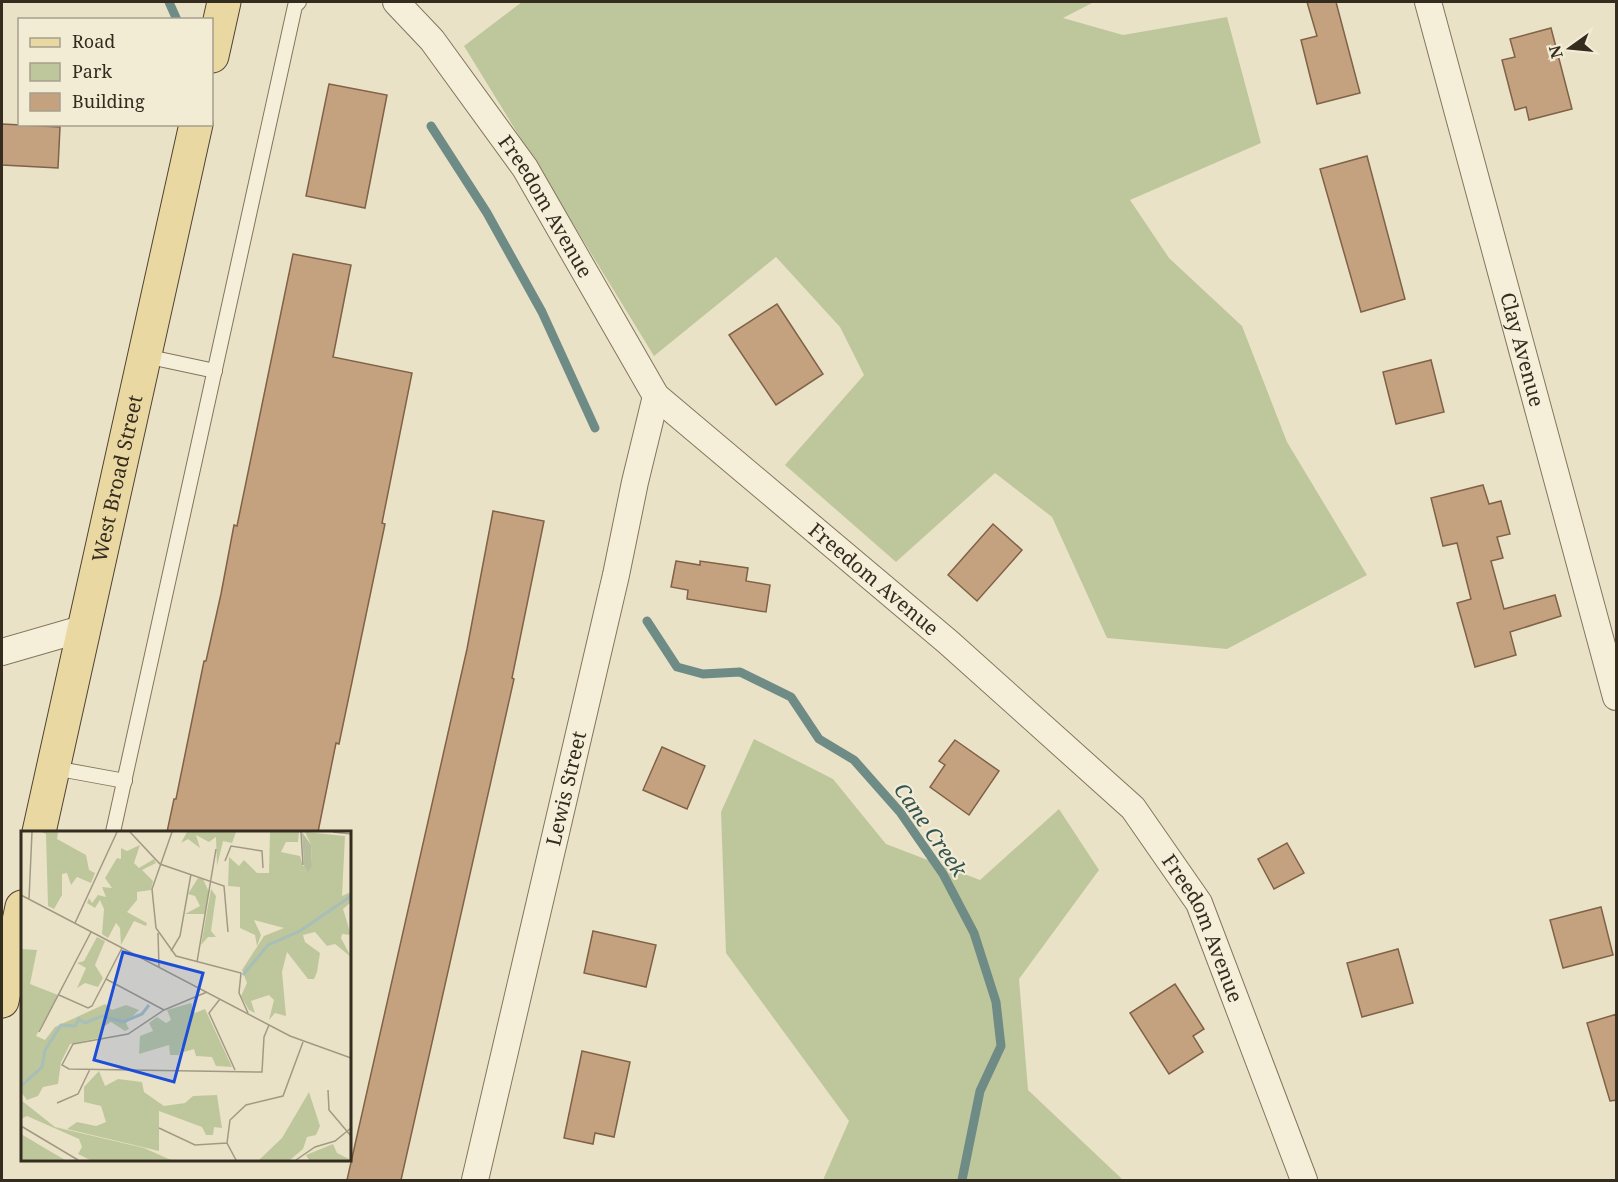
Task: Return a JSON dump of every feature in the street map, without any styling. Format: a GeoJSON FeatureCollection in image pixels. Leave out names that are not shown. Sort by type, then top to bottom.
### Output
{"type":"FeatureCollection","features":[{"type":"Feature","properties":{"kind":"main road"},"geometry":{"type":"LineString","coordinates":[[213,52],[224,2]]}},
{"type":"Feature","properties":{"kind":"main road","name":"West Broad Street"},"geometry":{"type":"LineString","coordinates":[[39,831],[196,126]]}},
{"type":"Feature","properties":{"kind":"main road"},"geometry":{"type":"LineString","coordinates":[[2,1001],[21,912]]}},
{"type":"Feature","properties":{"kind":"street","name":"Freedom Avenue"},"geometry":{"type":"LineString","coordinates":[[396,2],[432,40],[525,168],[656,396],[948,642],[1133,808],[1199,903],[1304,1180]]}},
{"type":"Feature","properties":{"kind":"street","name":"Clay Avenue"},"geometry":{"type":"LineString","coordinates":[[1428,2],[1617,697]]}},
{"type":"Feature","properties":{"kind":"street","name":"Lewis Street"},"geometry":{"type":"LineString","coordinates":[[475,1180],[611,599],[656,396]]}},
{"type":"Feature","properties":{"kind":"street"},"geometry":{"type":"LineString","coordinates":[[2,652],[85,628]]}},
{"type":"Feature","properties":{"kind":"lane"},"geometry":{"type":"LineString","coordinates":[[113,831],[296,6],[299,2]]}},
{"type":"Feature","properties":{"kind":"lane"},"geometry":{"type":"LineString","coordinates":[[145,356],[215,371]]}},
{"type":"Feature","properties":{"kind":"lane"},"geometry":{"type":"LineString","coordinates":[[54,768],[125,781]]}},
{"type":"Feature","properties":{"kind":"green space"},"geometry":{"type":"Polygon","coordinates":[[[522,2],[1094,2],[1063,18],[1123,35],[1227,17],[1261,143],[1130,200],[1169,258],[1242,326],[1287,442],[1367,575],[1227,649],[1107,638],[1052,517],[995,473],[896,562],[785,465],[864,375],[840,327],[776,257],[654,356],[464,46],[522,2]]]}},
{"type":"Feature","properties":{"kind":"green space"},"geometry":{"type":"Polygon","coordinates":[[[754,739],[833,779],[886,844],[980,880],[1059,809],[1099,870],[1019,979],[1028,1090],[1122,1179],[1136,1180],[823,1180],[849,1121],[726,953],[721,812],[754,739]]]}},
{"type":"Feature","properties":{"kind":"building"},"geometry":{"type":"Polygon","coordinates":[[[1307,2],[1336,2],[1360,93],[1317,104],[1301,40],[1317,36],[1307,2]]]}},
{"type":"Feature","properties":{"kind":"building"},"geometry":{"type":"Polygon","coordinates":[[[1551,28],[1572,109],[1529,120],[1526,107],[1515,110],[1502,60],[1515,57],[1510,39],[1551,28]]]}},
{"type":"Feature","properties":{"kind":"building"},"geometry":{"type":"Polygon","coordinates":[[[329,84],[387,95],[365,208],[306,196],[329,84]]]}},
{"type":"Feature","properties":{"kind":"building"},"geometry":{"type":"Polygon","coordinates":[[[2,124],[60,127],[58,168],[2,165],[2,124]]]}},
{"type":"Feature","properties":{"kind":"building"},"geometry":{"type":"Polygon","coordinates":[[[1367,156],[1405,299],[1361,312],[1320,169],[1367,156]]]}},
{"type":"Feature","properties":{"kind":"building"},"geometry":{"type":"Polygon","coordinates":[[[293,254],[351,265],[333,357],[412,373],[382,523],[385,524],[339,744],[336,743],[318,831],[167,831],[221,594],[234,525],[237,526],[293,254]]]}},
{"type":"Feature","properties":{"kind":"building"},"geometry":{"type":"Polygon","coordinates":[[[777,304],[823,374],[776,405],[729,335],[777,304]]]}},
{"type":"Feature","properties":{"kind":"building"},"geometry":{"type":"Polygon","coordinates":[[[1431,360],[1444,412],[1396,424],[1383,372],[1431,360]]]}},
{"type":"Feature","properties":{"kind":"building"},"geometry":{"type":"Polygon","coordinates":[[[1483,485],[1489,504],[1501,501],[1510,534],[1497,537],[1503,558],[1491,561],[1504,609],[1555,595],[1561,616],[1510,632],[1516,655],[1475,667],[1457,603],[1471,599],[1457,543],[1443,546],[1431,498],[1483,485]]]}},
{"type":"Feature","properties":{"kind":"building"},"geometry":{"type":"Polygon","coordinates":[[[493,511],[544,521],[512,678],[514,679],[401,1180],[347,1180],[467,649],[493,511]]]}},
{"type":"Feature","properties":{"kind":"building"},"geometry":{"type":"Polygon","coordinates":[[[993,524],[1022,550],[977,601],[948,575],[993,524]]]}},
{"type":"Feature","properties":{"kind":"building"},"geometry":{"type":"Polygon","coordinates":[[[676,561],[700,565],[700,561],[748,568],[746,581],[770,585],[766,612],[687,599],[688,590],[671,587],[676,561]]]}},
{"type":"Feature","properties":{"kind":"building"},"geometry":{"type":"Polygon","coordinates":[[[955,740],[999,771],[969,815],[930,787],[945,765],[939,761],[955,740]]]}},
{"type":"Feature","properties":{"kind":"building"},"geometry":{"type":"Polygon","coordinates":[[[662,747],[705,766],[687,809],[643,790],[662,747]]]}},
{"type":"Feature","properties":{"kind":"building"},"geometry":{"type":"Polygon","coordinates":[[[1287,843],[1304,873],[1274,889],[1258,859],[1287,843]]]}},
{"type":"Feature","properties":{"kind":"building"},"geometry":{"type":"Polygon","coordinates":[[[1601,907],[1613,955],[1563,968],[1550,920],[1601,907]]]}},
{"type":"Feature","properties":{"kind":"building"},"geometry":{"type":"Polygon","coordinates":[[[593,931],[656,945],[646,987],[584,973],[593,931]]]}},
{"type":"Feature","properties":{"kind":"building"},"geometry":{"type":"Polygon","coordinates":[[[1398,949],[1413,1003],[1362,1017],[1347,963],[1398,949]]]}},
{"type":"Feature","properties":{"kind":"building"},"geometry":{"type":"Polygon","coordinates":[[[1175,984],[1204,1029],[1193,1036],[1203,1052],[1169,1074],[1130,1013],[1175,984]]]}},
{"type":"Feature","properties":{"kind":"building"},"geometry":{"type":"Polygon","coordinates":[[[1617,1014],[1617,1100],[1610,1101],[1587,1023],[1617,1014]]]}},
{"type":"Feature","properties":{"kind":"building"},"geometry":{"type":"Polygon","coordinates":[[[582,1051],[630,1062],[614,1137],[595,1133],[593,1144],[564,1138],[582,1051]]]}},
{"type":"Feature","properties":{"kind":"waterway"},"geometry":{"type":"LineString","coordinates":[[169,2],[176,18]]}},
{"type":"Feature","properties":{"kind":"waterway"},"geometry":{"type":"LineString","coordinates":[[431,126],[487,213],[542,312],[595,428]]}},
{"type":"Feature","properties":{"kind":"waterway","name":"Cane Creek"},"geometry":{"type":"LineString","coordinates":[[647,621],[677,667],[703,674],[740,672],[791,697],[819,739],[854,760],[900,812],[943,874],[974,933],[996,1002],[1001,1046],[980,1091],[962,1180]]}}]}
